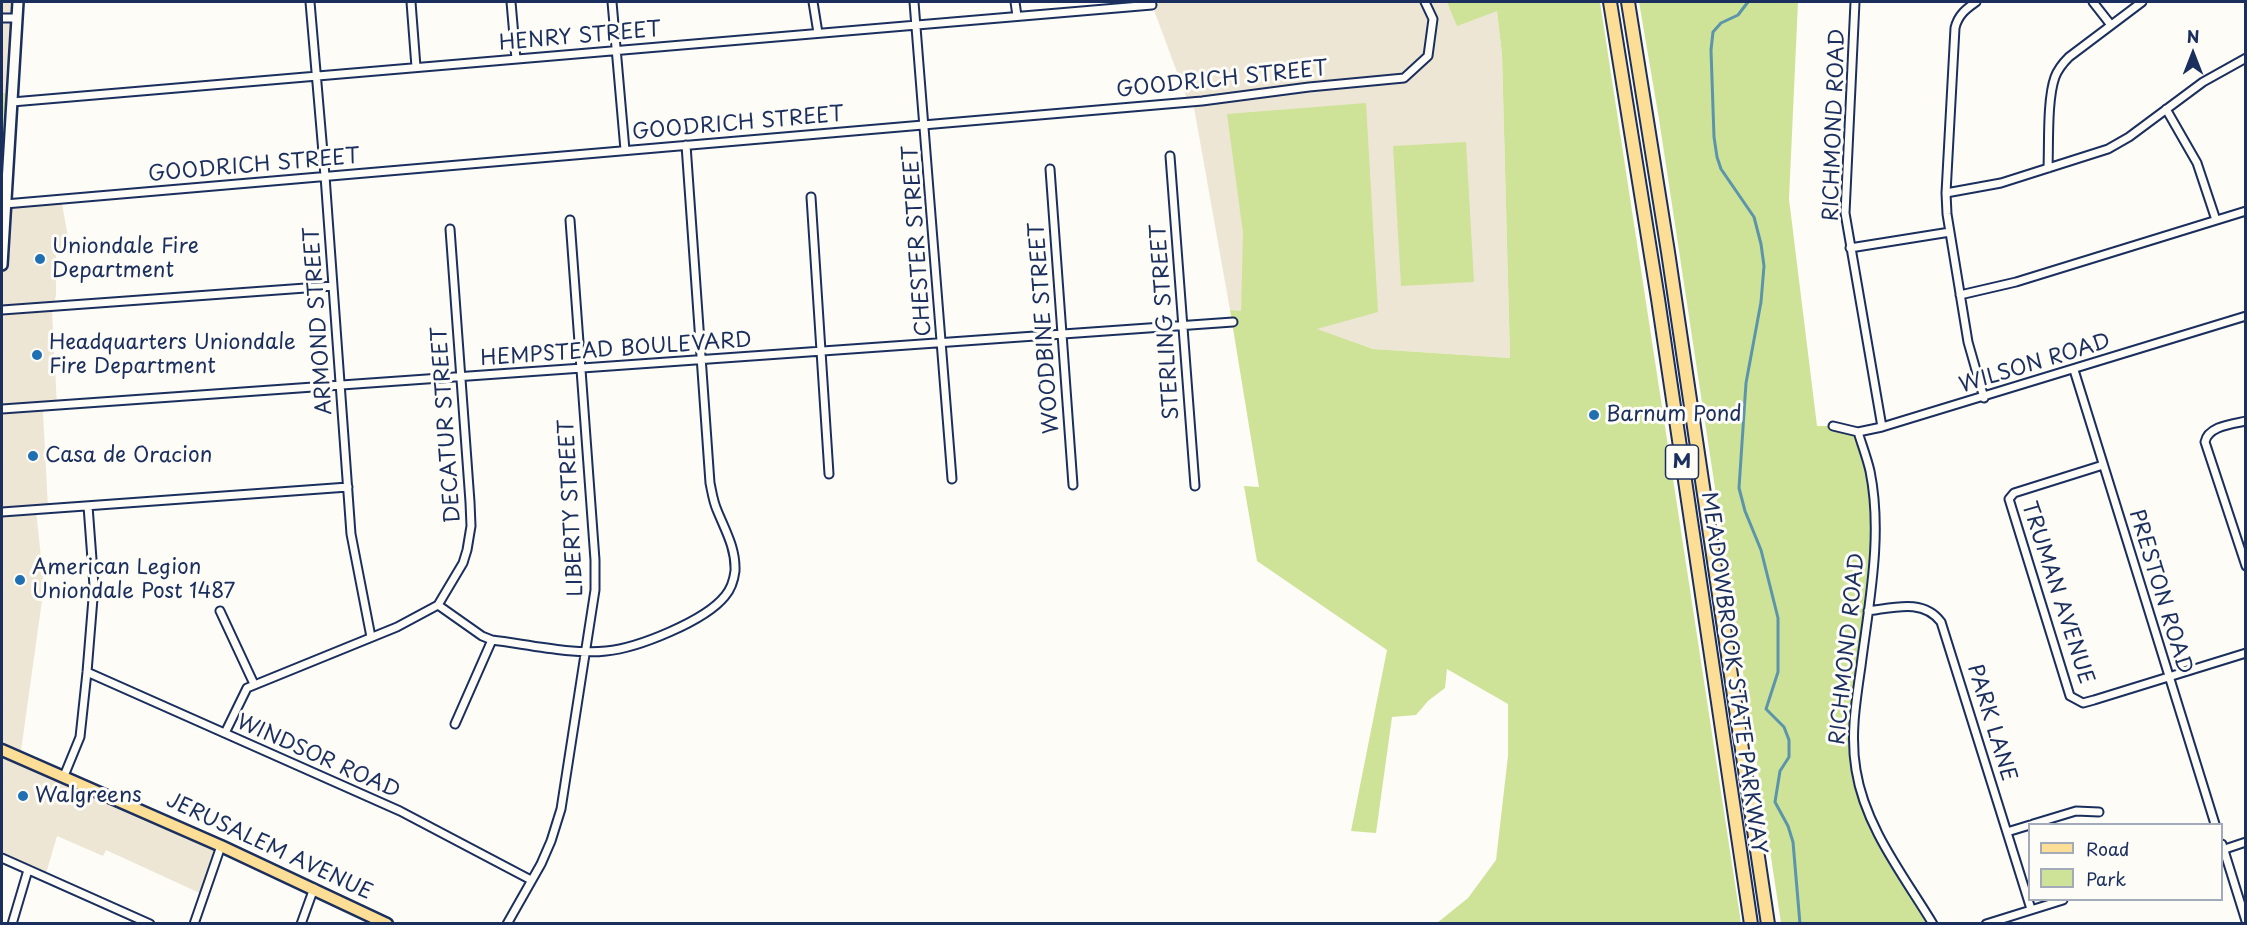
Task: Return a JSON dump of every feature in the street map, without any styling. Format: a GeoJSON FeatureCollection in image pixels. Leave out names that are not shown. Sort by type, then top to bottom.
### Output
{"type":"FeatureCollection","features":[{"type":"Feature","properties":{"kind":"highway","name":"MEADOWBROOK STATE PARKWAY"},"geometry":{"type":"LineString","coordinates":[[1610,2],[1662,323],[1751,924]]}},
{"type":"Feature","properties":{"kind":"highway","name":"MEADOWBROOK STATE PARKWAY"},"geometry":{"type":"LineString","coordinates":[[1628,2],[1668,252],[1768,924]]}},
{"type":"Feature","properties":{"kind":"main road"},"geometry":{"type":"LineString","coordinates":[[2,265],[5,160],[12,102],[18,2]]}},
{"type":"Feature","properties":{"kind":"main road","name":"JERUSALEM AVENUE"},"geometry":{"type":"LineString","coordinates":[[2,750],[314,888],[387,924]]}},
{"type":"Feature","properties":{"kind":"street","name":"ARMOND STREET"},"geometry":{"type":"LineString","coordinates":[[309,2],[325,176],[351,534],[371,637]]}},
{"type":"Feature","properties":{"kind":"street"},"geometry":{"type":"LineString","coordinates":[[411,2],[416,67]]}},
{"type":"Feature","properties":{"kind":"street"},"geometry":{"type":"LineString","coordinates":[[511,2],[516,59]]}},
{"type":"Feature","properties":{"kind":"street"},"geometry":{"type":"LineString","coordinates":[[612,2],[625,150]]}},
{"type":"Feature","properties":{"kind":"street"},"geometry":{"type":"LineString","coordinates":[[813,2],[818,33]]}},
{"type":"Feature","properties":{"kind":"street","name":"CHESTER STREET"},"geometry":{"type":"LineString","coordinates":[[915,2],[952,479]]}},
{"type":"Feature","properties":{"kind":"street"},"geometry":{"type":"LineString","coordinates":[[1016,2],[1017,16]]}},
{"type":"Feature","properties":{"kind":"street","name":"GOODRICH STREET"},"geometry":{"type":"LineString","coordinates":[[5,204],[1202,101],[1404,78],[1428,57],[1432,20],[1425,2]]}},
{"type":"Feature","properties":{"kind":"street","name":"RICHMOND ROAD"},"geometry":{"type":"LineString","coordinates":[[1856,2],[1845,213],[1882,427]]}},
{"type":"Feature","properties":{"kind":"street"},"geometry":{"type":"LineString","coordinates":[[1976,2],[1964,11],[1957,20],[1955,28],[1946,193],[1968,342],[1984,398]]}},
{"type":"Feature","properties":{"kind":"street"},"geometry":{"type":"LineString","coordinates":[[2093,2],[2111,25]]}},
{"type":"Feature","properties":{"kind":"street"},"geometry":{"type":"LineString","coordinates":[[2048,168],[2052,94],[2060,67],[2069,57],[2142,2]]}},
{"type":"Feature","properties":{"kind":"street","name":"HENRY STREET"},"geometry":{"type":"LineString","coordinates":[[12,102],[1152,5]]}},
{"type":"Feature","properties":{"kind":"street"},"geometry":{"type":"LineString","coordinates":[[2,18],[16,18]]}},
{"type":"Feature","properties":{"kind":"street"},"geometry":{"type":"LineString","coordinates":[[1946,193],[1992,185],[2108,149],[2129,137],[2203,82],[2246,58]]}},
{"type":"Feature","properties":{"kind":"street"},"geometry":{"type":"LineString","coordinates":[[2166,109],[2197,163],[2216,220]]}},
{"type":"Feature","properties":{"kind":"street"},"geometry":{"type":"LineString","coordinates":[[225,733],[239,702],[248,688],[254,684],[397,627],[438,605],[482,636],[492,640],[586,652],[633,646],[670,631],[712,609],[727,595],[735,573],[735,556],[716,507],[710,483],[686,145]]}},
{"type":"Feature","properties":{"kind":"street","name":"STERLING STREET"},"geometry":{"type":"LineString","coordinates":[[1170,156],[1195,486]]}},
{"type":"Feature","properties":{"kind":"street","name":"WOODBINE STREET"},"geometry":{"type":"LineString","coordinates":[[1050,169],[1074,485]]}},
{"type":"Feature","properties":{"kind":"street"},"geometry":{"type":"LineString","coordinates":[[811,197],[829,474]]}},
{"type":"Feature","properties":{"kind":"street"},"geometry":{"type":"LineString","coordinates":[[1960,295],[2016,282],[2246,211]]}},
{"type":"Feature","properties":{"kind":"street","name":"LIBERTY STREET"},"geometry":{"type":"LineString","coordinates":[[507,924],[551,841],[561,809],[595,590],[595,560],[570,220]]}},
{"type":"Feature","properties":{"kind":"street","name":"DECATUR STREET"},"geometry":{"type":"LineString","coordinates":[[438,605],[463,563],[470,536],[470,502],[450,229]]}},
{"type":"Feature","properties":{"kind":"street"},"geometry":{"type":"LineString","coordinates":[[1850,248],[1950,232]]}},
{"type":"Feature","properties":{"kind":"street"},"geometry":{"type":"LineString","coordinates":[[2,310],[333,286]]}},
{"type":"Feature","properties":{"kind":"street","name":"WILSON ROAD"},"geometry":{"type":"LineString","coordinates":[[1833,426],[1858,432],[1882,427],[1984,398],[2246,316]]}},
{"type":"Feature","properties":{"kind":"street","name":"HEMPSTEAD BOULEVARD"},"geometry":{"type":"LineString","coordinates":[[2,408],[461,378],[1233,322]]}},
{"type":"Feature","properties":{"kind":"street","name":"PRESTON ROAD"},"geometry":{"type":"LineString","coordinates":[[2074,370],[2214,823]]}},
{"type":"Feature","properties":{"kind":"street"},"geometry":{"type":"LineString","coordinates":[[2246,421],[2211,431],[2206,436],[2205,442],[2246,566]]}},
{"type":"Feature","properties":{"kind":"street","name":"RICHMOND ROAD"},"geometry":{"type":"LineString","coordinates":[[1858,432],[1871,473],[1875,522],[1874,564],[1854,718],[1853,744],[1856,771],[1865,804],[1878,833],[1934,924]]}},
{"type":"Feature","properties":{"kind":"street","name":"TRUMAN AVENUE"},"geometry":{"type":"LineString","coordinates":[[2103,465],[2014,493],[2009,499],[2068,691],[2070,696],[2083,703],[2169,677]]}},
{"type":"Feature","properties":{"kind":"street"},"geometry":{"type":"LineString","coordinates":[[2,512],[348,487]]}},
{"type":"Feature","properties":{"kind":"street"},"geometry":{"type":"LineString","coordinates":[[64,777],[80,737],[87,672],[94,586],[88,506]]}},
{"type":"Feature","properties":{"kind":"street","name":"PARK LANE"},"geometry":{"type":"LineString","coordinates":[[1868,611],[1916,605],[1929,610],[1941,622],[2028,899]]}},
{"type":"Feature","properties":{"kind":"street"},"geometry":{"type":"LineString","coordinates":[[220,611],[254,684]]}},
{"type":"Feature","properties":{"kind":"street"},"geometry":{"type":"LineString","coordinates":[[455,724],[492,640]]}},
{"type":"Feature","properties":{"kind":"street"},"geometry":{"type":"LineString","coordinates":[[2169,677],[2246,653]]}},
{"type":"Feature","properties":{"kind":"street","name":"WINDSOR ROAD"},"geometry":{"type":"LineString","coordinates":[[87,672],[400,811],[531,880]]}},
{"type":"Feature","properties":{"kind":"street"},"geometry":{"type":"LineString","coordinates":[[2037,823],[2076,811],[2099,812]]}},
{"type":"Feature","properties":{"kind":"street"},"geometry":{"type":"LineString","coordinates":[[2007,832],[2028,826]]}},
{"type":"Feature","properties":{"kind":"street"},"geometry":{"type":"LineString","coordinates":[[2223,848],[2246,842]]}},
{"type":"Feature","properties":{"kind":"street"},"geometry":{"type":"LineString","coordinates":[[194,924],[221,846]]}},
{"type":"Feature","properties":{"kind":"street"},"geometry":{"type":"LineString","coordinates":[[2223,851],[2246,921]]}},
{"type":"Feature","properties":{"kind":"street"},"geometry":{"type":"LineString","coordinates":[[2,858],[150,924]]}},
{"type":"Feature","properties":{"kind":"street"},"geometry":{"type":"LineString","coordinates":[[12,924],[28,870]]}},
{"type":"Feature","properties":{"kind":"street"},"geometry":{"type":"LineString","coordinates":[[301,924],[314,888]]}},
{"type":"Feature","properties":{"kind":"street","name":"PARK LANE"},"geometry":{"type":"LineString","coordinates":[[2029,901],[2031,909]]}},
{"type":"Feature","properties":{"kind":"street"},"geometry":{"type":"LineString","coordinates":[[1986,924],[2059,901]]}},
{"type":"Feature","properties":{"kind":"shaded area"},"geometry":{"type":"Polygon","coordinates":[[[2,2],[18,2],[12,93],[2,93],[2,2]]]}},
{"type":"Feature","properties":{"kind":"shaded area"},"geometry":{"type":"Polygon","coordinates":[[[1151,2],[1496,2],[1502,55],[1510,358],[1373,349],[1241,303],[1241,312],[1230,310],[1193,102],[1188,102],[1151,2]]]}},
{"type":"Feature","properties":{"kind":"shaded area"},"geometry":{"type":"Polygon","coordinates":[[[61,198],[70,248],[56,250],[56,295],[52,311],[57,406],[48,407],[43,413],[48,508],[36,510],[44,586],[20,758],[221,846],[204,895],[106,850],[103,856],[57,836],[45,877],[2,858],[2,265],[5,204],[61,198]]]}},
{"type":"Feature","properties":{"kind":"green space"},"geometry":{"type":"Polygon","coordinates":[[[1447,2],[1600,2],[1741,923],[1437,923],[1468,898],[1496,860],[1508,756],[1508,704],[1447,669],[1445,688],[1428,701],[1416,715],[1392,717],[1376,833],[1351,831],[1387,650],[1257,561],[1244,486],[1259,487],[1230,310],[1241,311],[1243,233],[1227,114],[1366,103],[1378,312],[1317,329],[1373,349],[1510,358],[1502,55],[1497,11],[1457,26],[1447,2]]]}},
{"type":"Feature","properties":{"kind":"green space"},"geometry":{"type":"Polygon","coordinates":[[[1639,2],[1798,2],[1789,199],[1817,426],[1833,426],[1858,432],[1868,462],[1875,522],[1854,718],[1856,771],[1878,833],[1933,923],[1781,923],[1659,119],[1639,2]]]}},
{"type":"Feature","properties":{"kind":"green space"},"geometry":{"type":"Polygon","coordinates":[[[2,93],[12,93],[8,160],[2,160],[2,93]]]}},
{"type":"Feature","properties":{"kind":"green space"},"geometry":{"type":"Polygon","coordinates":[[[1466,142],[1474,282],[1401,286],[1393,146],[1466,142]]]}},
{"type":"Feature","properties":{"kind":"waterway"},"geometry":{"type":"LineString","coordinates":[[1748,2],[1738,15],[1721,23],[1713,32],[1711,50],[1714,137],[1721,169],[1754,217],[1764,266],[1761,302],[1746,383],[1739,488],[1745,511],[1761,550],[1778,618],[1778,672],[1766,709],[1784,727],[1789,740],[1789,757],[1780,771],[1775,802],[1788,826],[1793,842],[1800,924]]}},
{"type":"Feature","properties":{"kind":"place","name":"Uniondale Fire Department"},"geometry":{"type":"Point","coordinates":[40,259]}},
{"type":"Feature","properties":{"kind":"place","name":"Headquarters Uniondale Fire Department"},"geometry":{"type":"Point","coordinates":[37,355]}},
{"type":"Feature","properties":{"kind":"place","name":"Barnum Pond"},"geometry":{"type":"Point","coordinates":[1594,415]}},
{"type":"Feature","properties":{"kind":"place","name":"Casa de Oracion"},"geometry":{"type":"Point","coordinates":[33,456]}},
{"type":"Feature","properties":{"kind":"place","name":"American Legion Uniondale Post 1487"},"geometry":{"type":"Point","coordinates":[20,580]}},
{"type":"Feature","properties":{"kind":"place","name":"Walgreens"},"geometry":{"type":"Point","coordinates":[23,796]}}]}
